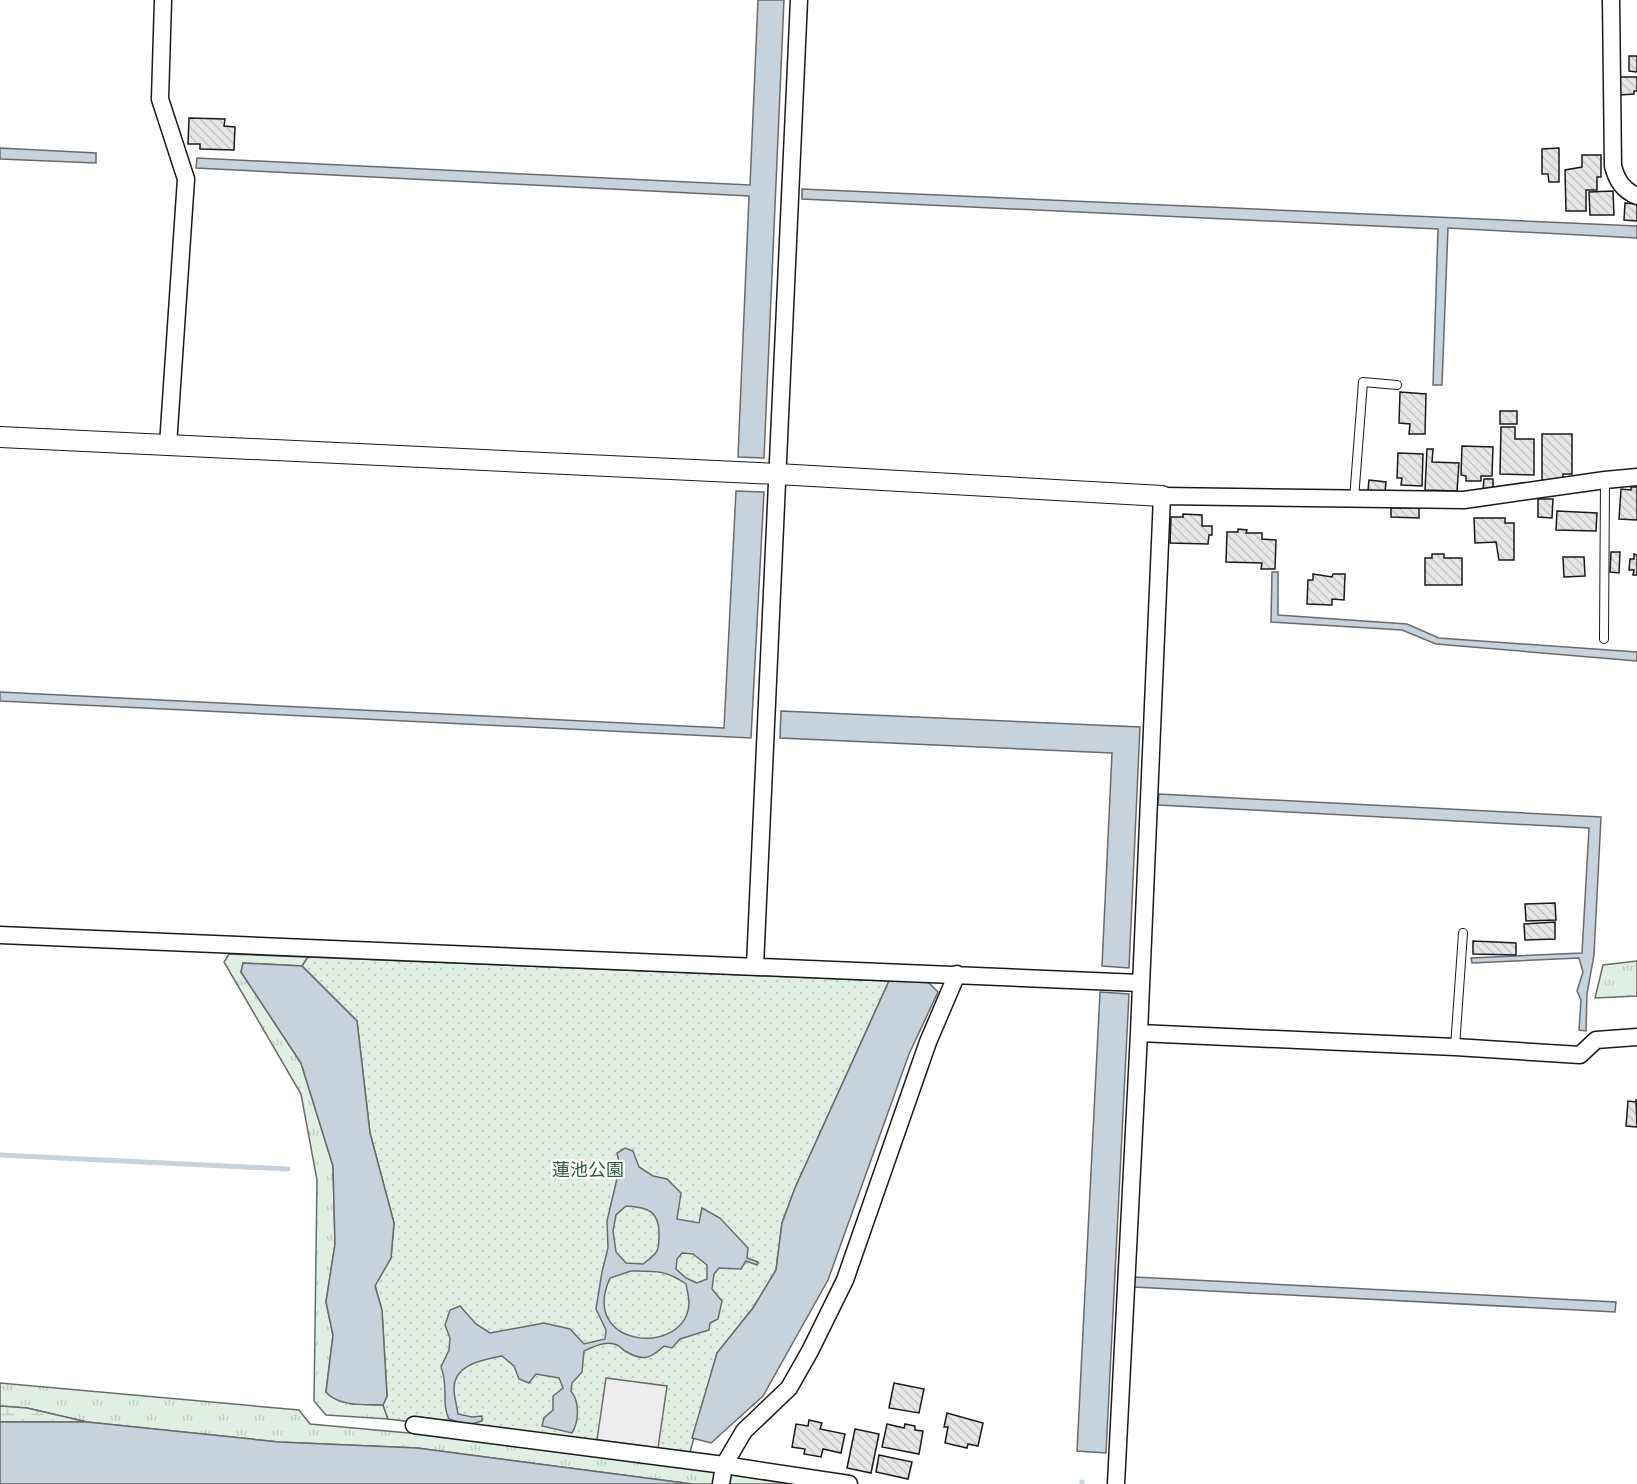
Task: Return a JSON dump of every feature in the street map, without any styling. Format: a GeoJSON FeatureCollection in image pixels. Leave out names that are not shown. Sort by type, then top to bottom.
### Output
{"type":"FeatureCollection","features":[{"type":"Feature","properties":{"kind":"street"},"geometry":{"type":"LineString","coordinates":[[163,0],[160,99],[186,179],[168,445]]}},
{"type":"Feature","properties":{"kind":"street"},"geometry":{"type":"LineString","coordinates":[[755,966],[799,0]]}},
{"type":"Feature","properties":{"kind":"street"},"geometry":{"type":"LineString","coordinates":[[1611,0],[1613,166],[1617,181],[1637,196]]}},
{"type":"Feature","properties":{"kind":"street"},"geometry":{"type":"LineString","coordinates":[[0,437],[777,474],[1162,496],[1464,500],[1637,477]]}},
{"type":"Feature","properties":{"kind":"street"},"geometry":{"type":"LineString","coordinates":[[1116,1484],[1139,1034],[1162,496]]}},
{"type":"Feature","properties":{"kind":"street"},"geometry":{"type":"LineString","coordinates":[[0,935],[1140,982]]}},
{"type":"Feature","properties":{"kind":"street"},"geometry":{"type":"LineString","coordinates":[[723,1474],[744,1431],[789,1388],[810,1352],[845,1280],[928,1042],[957,974]]}},
{"type":"Feature","properties":{"kind":"street"},"geometry":{"type":"LineString","coordinates":[[1139,1034],[1455,1047],[1580,1055],[1596,1040],[1637,1037]]}},
{"type":"Feature","properties":{"kind":"street"},"geometry":{"type":"LineString","coordinates":[[414,1425],[723,1474],[849,1484]]}},
{"type":"Feature","properties":{"kind":"lane"},"geometry":{"type":"LineString","coordinates":[[1354,499],[1363,382],[1397,385]]}},
{"type":"Feature","properties":{"kind":"lane"},"geometry":{"type":"LineString","coordinates":[[1605,480],[1605,639]]}},
{"type":"Feature","properties":{"kind":"lane"},"geometry":{"type":"LineString","coordinates":[[1455,1047],[1463,933]]}},
{"type":"Feature","properties":{"kind":"green space"},"geometry":{"type":"Polygon","coordinates":[[[229,954],[308,957],[302,966],[243,963],[241,972],[301,1063],[333,1166],[335,1244],[326,1302],[333,1335],[326,1392],[352,1404],[383,1405],[388,1419],[326,1415],[314,1401],[317,1180],[301,1094],[224,962],[229,954]]]}},
{"type":"Feature","properties":{"kind":"green space","name":"蓮池公園"},"geometry":{"type":"Polygon","coordinates":[[[308,957],[889,981],[795,1188],[782,1223],[776,1270],[753,1308],[717,1353],[689,1456],[388,1419],[383,1405],[387,1396],[382,1311],[375,1285],[391,1258],[394,1223],[370,1133],[357,1021],[302,966],[308,957]]]}},
{"type":"Feature","properties":{"kind":"green space"},"geometry":{"type":"Polygon","coordinates":[[[1637,961],[1637,996],[1595,998],[1603,965],[1637,961]]]}},
{"type":"Feature","properties":{"kind":"green space"},"geometry":{"type":"Polygon","coordinates":[[[0,1383],[299,1410],[310,1424],[486,1440],[801,1484],[692,1484],[417,1448],[279,1442],[87,1422],[27,1408],[0,1406],[0,1383]]]}},
{"type":"Feature","properties":{"kind":"green space"},"geometry":{"type":"Polygon","coordinates":[[[0,1406],[27,1408],[87,1422],[0,1422],[0,1406]]]}},
{"type":"Feature","properties":{"kind":"shaded area"},"geometry":{"type":"Polygon","coordinates":[[[758,0],[784,0],[764,458],[738,457],[749,196],[196,168],[197,158],[750,185],[758,0]]]}},
{"type":"Feature","properties":{"kind":"shaded area"},"geometry":{"type":"Polygon","coordinates":[[[0,148],[96,153],[96,163],[0,159],[0,148]]]}},
{"type":"Feature","properties":{"kind":"shaded area"},"geometry":{"type":"Polygon","coordinates":[[[802,189],[1637,226],[1637,238],[1448,228],[1442,385],[1433,385],[1438,229],[802,199],[802,189]]]}},
{"type":"Feature","properties":{"kind":"shaded area"},"geometry":{"type":"Polygon","coordinates":[[[736,491],[764,492],[751,738],[0,701],[0,692],[724,728],[736,491]]]}},
{"type":"Feature","properties":{"kind":"shaded area"},"geometry":{"type":"Polygon","coordinates":[[[1272,572],[1278,572],[1278,615],[1407,624],[1439,638],[1637,652],[1637,661],[1436,644],[1402,630],[1271,622],[1272,572]]]}},
{"type":"Feature","properties":{"kind":"shaded area"},"geometry":{"type":"Polygon","coordinates":[[[781,711],[1140,727],[1129,968],[1102,966],[1112,753],[780,738],[781,711]]]}},
{"type":"Feature","properties":{"kind":"shaded area"},"geometry":{"type":"Polygon","coordinates":[[[1159,794],[1601,817],[1594,955],[1587,994],[1586,1031],[1579,1030],[1581,1000],[1577,991],[1583,972],[1579,958],[1472,963],[1471,958],[1582,953],[1589,828],[1158,805],[1159,794]]]}},
{"type":"Feature","properties":{"kind":"shaded area"},"geometry":{"type":"Polygon","coordinates":[[[243,963],[302,966],[357,1021],[370,1133],[394,1223],[391,1258],[375,1286],[382,1310],[387,1396],[383,1405],[345,1402],[331,1397],[326,1392],[333,1335],[326,1302],[335,1244],[333,1166],[301,1063],[241,972],[243,963]]]}},
{"type":"Feature","properties":{"kind":"shaded area"},"geometry":{"type":"Polygon","coordinates":[[[889,981],[927,981],[938,992],[909,1054],[828,1280],[763,1396],[711,1443],[692,1438],[717,1353],[753,1308],[776,1270],[782,1223],[795,1188],[889,981]]]}},
{"type":"Feature","properties":{"kind":"shaded area"},"geometry":{"type":"Polygon","coordinates":[[[1100,992],[1129,994],[1106,1453],[1077,1451],[1100,992]]]}},
{"type":"Feature","properties":{"kind":"shaded area"},"geometry":{"type":"Polygon","coordinates":[[[625,1148],[633,1151],[639,1167],[653,1176],[667,1179],[681,1193],[677,1219],[699,1223],[702,1208],[720,1218],[748,1248],[747,1258],[758,1262],[757,1265],[746,1261],[741,1269],[719,1268],[714,1274],[712,1289],[722,1301],[718,1319],[710,1323],[709,1330],[680,1339],[672,1348],[664,1346],[645,1358],[609,1343],[584,1351],[582,1372],[572,1383],[571,1391],[578,1412],[572,1433],[542,1426],[544,1418],[553,1410],[553,1396],[563,1388],[559,1378],[536,1374],[529,1383],[519,1379],[514,1366],[502,1356],[471,1365],[459,1374],[455,1381],[454,1392],[458,1414],[472,1417],[482,1416],[482,1421],[468,1425],[449,1419],[441,1367],[449,1350],[450,1338],[445,1325],[450,1310],[460,1306],[476,1324],[490,1333],[544,1323],[570,1329],[584,1344],[605,1339],[606,1330],[596,1309],[608,1248],[607,1221],[620,1166],[617,1153],[625,1148]],[[626,1206],[616,1215],[613,1231],[616,1252],[626,1263],[643,1264],[658,1249],[658,1221],[652,1212],[626,1206]],[[682,1253],[677,1259],[676,1269],[686,1278],[697,1283],[707,1279],[707,1265],[693,1254],[682,1253]],[[631,1271],[610,1278],[604,1302],[609,1319],[620,1331],[637,1337],[655,1338],[671,1332],[684,1320],[689,1298],[686,1284],[679,1279],[660,1272],[647,1271],[631,1271]]]}},
{"type":"Feature","properties":{"kind":"shaded area"},"geometry":{"type":"Polygon","coordinates":[[[1135,1277],[1616,1302],[1615,1312],[1134,1287],[1135,1277]]]}},
{"type":"Feature","properties":{"kind":"shaded area"},"geometry":{"type":"Polygon","coordinates":[[[606,1378],[667,1386],[658,1448],[597,1440],[606,1378]]]}},
{"type":"Feature","properties":{"kind":"shaded area"},"geometry":{"type":"Polygon","coordinates":[[[0,1422],[87,1422],[279,1442],[417,1448],[692,1484],[0,1484],[0,1422]]]}},
{"type":"Feature","properties":{"kind":"building"},"geometry":{"type":"Polygon","coordinates":[[[1629,56],[1637,56],[1637,72],[1629,71],[1629,56]]]}},
{"type":"Feature","properties":{"kind":"building"},"geometry":{"type":"Polygon","coordinates":[[[1620,77],[1637,77],[1637,91],[1634,91],[1634,94],[1620,95],[1620,77]]]}},
{"type":"Feature","properties":{"kind":"building"},"geometry":{"type":"Polygon","coordinates":[[[189,118],[225,119],[224,126],[235,127],[234,150],[200,149],[200,144],[188,144],[189,118]]]}},
{"type":"Feature","properties":{"kind":"building"},"geometry":{"type":"Polygon","coordinates":[[[1559,148],[1559,182],[1549,182],[1548,174],[1542,174],[1542,149],[1559,148]]]}},
{"type":"Feature","properties":{"kind":"building"},"geometry":{"type":"Polygon","coordinates":[[[1582,155],[1601,155],[1601,177],[1597,177],[1597,190],[1586,190],[1586,211],[1566,211],[1565,170],[1582,167],[1582,155]]]}},
{"type":"Feature","properties":{"kind":"building"},"geometry":{"type":"Polygon","coordinates":[[[1613,191],[1614,215],[1590,215],[1589,192],[1613,191]]]}},
{"type":"Feature","properties":{"kind":"building"},"geometry":{"type":"Polygon","coordinates":[[[1625,203],[1637,204],[1637,221],[1624,220],[1625,203]]]}},
{"type":"Feature","properties":{"kind":"building"},"geometry":{"type":"Polygon","coordinates":[[[1400,392],[1426,394],[1425,434],[1409,434],[1410,424],[1399,423],[1400,392]]]}},
{"type":"Feature","properties":{"kind":"building"},"geometry":{"type":"Polygon","coordinates":[[[1500,411],[1517,411],[1517,424],[1500,424],[1500,411]]]}},
{"type":"Feature","properties":{"kind":"building"},"geometry":{"type":"Polygon","coordinates":[[[1501,427],[1515,427],[1515,439],[1534,439],[1534,475],[1500,474],[1501,427]]]}},
{"type":"Feature","properties":{"kind":"building"},"geometry":{"type":"Polygon","coordinates":[[[1542,434],[1572,434],[1572,474],[1563,474],[1563,480],[1542,480],[1542,434]]]}},
{"type":"Feature","properties":{"kind":"building"},"geometry":{"type":"Polygon","coordinates":[[[1462,446],[1493,447],[1492,476],[1481,476],[1481,481],[1466,481],[1466,476],[1461,475],[1462,446]]]}},
{"type":"Feature","properties":{"kind":"building"},"geometry":{"type":"Polygon","coordinates":[[[1427,449],[1433,449],[1432,462],[1459,463],[1457,491],[1425,490],[1427,449]]]}},
{"type":"Feature","properties":{"kind":"building"},"geometry":{"type":"Polygon","coordinates":[[[1398,453],[1423,454],[1422,486],[1401,485],[1402,478],[1397,478],[1398,453]]]}},
{"type":"Feature","properties":{"kind":"building"},"geometry":{"type":"Polygon","coordinates":[[[1484,479],[1493,479],[1493,490],[1483,490],[1484,479]]]}},
{"type":"Feature","properties":{"kind":"building"},"geometry":{"type":"Polygon","coordinates":[[[1369,480],[1386,482],[1385,492],[1368,490],[1369,480]]]}},
{"type":"Feature","properties":{"kind":"building"},"geometry":{"type":"Polygon","coordinates":[[[1631,487],[1637,487],[1637,520],[1619,519],[1621,489],[1631,490],[1631,487]]]}},
{"type":"Feature","properties":{"kind":"building"},"geometry":{"type":"Polygon","coordinates":[[[1538,499],[1553,499],[1552,518],[1538,517],[1538,499]]]}},
{"type":"Feature","properties":{"kind":"building"},"geometry":{"type":"Polygon","coordinates":[[[1391,508],[1419,508],[1419,518],[1391,517],[1391,508]]]}},
{"type":"Feature","properties":{"kind":"building"},"geometry":{"type":"Polygon","coordinates":[[[1557,511],[1597,513],[1596,531],[1556,530],[1557,511]]]}},
{"type":"Feature","properties":{"kind":"building"},"geometry":{"type":"Polygon","coordinates":[[[1183,514],[1202,515],[1202,526],[1212,526],[1212,535],[1209,535],[1208,544],[1170,543],[1171,517],[1183,517],[1183,514]]]}},
{"type":"Feature","properties":{"kind":"building"},"geometry":{"type":"Polygon","coordinates":[[[1474,518],[1505,518],[1505,523],[1514,523],[1514,560],[1499,560],[1496,542],[1475,543],[1474,518]]]}},
{"type":"Feature","properties":{"kind":"building"},"geometry":{"type":"Polygon","coordinates":[[[1238,529],[1247,530],[1246,533],[1262,533],[1262,539],[1276,540],[1275,569],[1261,569],[1262,563],[1226,562],[1227,532],[1238,532],[1238,529]]]}},
{"type":"Feature","properties":{"kind":"building"},"geometry":{"type":"Polygon","coordinates":[[[1611,552],[1620,552],[1619,573],[1610,572],[1611,552]]]}},
{"type":"Feature","properties":{"kind":"building"},"geometry":{"type":"Polygon","coordinates":[[[1432,554],[1444,554],[1444,558],[1462,558],[1462,585],[1425,585],[1425,558],[1432,558],[1432,554]]]}},
{"type":"Feature","properties":{"kind":"building"},"geometry":{"type":"Polygon","coordinates":[[[1634,554],[1637,555],[1637,575],[1633,575],[1634,570],[1629,570],[1630,559],[1634,559],[1634,554]]]}},
{"type":"Feature","properties":{"kind":"building"},"geometry":{"type":"Polygon","coordinates":[[[1563,557],[1584,557],[1585,576],[1564,577],[1563,557]]]}},
{"type":"Feature","properties":{"kind":"building"},"geometry":{"type":"Polygon","coordinates":[[[1313,574],[1332,577],[1333,574],[1345,574],[1344,600],[1332,599],[1332,605],[1307,604],[1308,580],[1313,580],[1313,574]]]}},
{"type":"Feature","properties":{"kind":"building"},"geometry":{"type":"Polygon","coordinates":[[[1555,903],[1556,920],[1526,921],[1525,904],[1555,903]]]}},
{"type":"Feature","properties":{"kind":"building"},"geometry":{"type":"Polygon","coordinates":[[[1555,922],[1555,939],[1525,940],[1524,924],[1555,922]]]}},
{"type":"Feature","properties":{"kind":"building"},"geometry":{"type":"Polygon","coordinates":[[[1473,941],[1516,943],[1516,955],[1473,954],[1473,941]]]}},
{"type":"Feature","properties":{"kind":"building"},"geometry":{"type":"Polygon","coordinates":[[[1636,1099],[1637,1127],[1626,1126],[1628,1101],[1636,1102],[1636,1099]]]}},
{"type":"Feature","properties":{"kind":"building"},"geometry":{"type":"Polygon","coordinates":[[[894,1383],[924,1389],[919,1413],[889,1408],[894,1383]]]}},
{"type":"Feature","properties":{"kind":"building"},"geometry":{"type":"Polygon","coordinates":[[[947,1413],[983,1423],[978,1446],[968,1444],[967,1448],[945,1443],[948,1427],[944,1427],[947,1413]]]}},
{"type":"Feature","properties":{"kind":"building"},"geometry":{"type":"Polygon","coordinates":[[[809,1420],[822,1423],[820,1429],[845,1434],[841,1453],[823,1449],[821,1457],[804,1454],[805,1449],[792,1447],[796,1424],[808,1426],[809,1420]]]}},
{"type":"Feature","properties":{"kind":"building"},"geometry":{"type":"Polygon","coordinates":[[[887,1424],[904,1428],[905,1424],[915,1426],[915,1430],[923,1431],[919,1454],[882,1447],[887,1424]]]}},
{"type":"Feature","properties":{"kind":"building"},"geometry":{"type":"Polygon","coordinates":[[[855,1429],[879,1434],[871,1473],[847,1468],[855,1429]]]}},
{"type":"Feature","properties":{"kind":"building"},"geometry":{"type":"Polygon","coordinates":[[[879,1455],[912,1462],[908,1479],[876,1472],[879,1455]]]}},
{"type":"Feature","properties":{"kind":"waterway"},"geometry":{"type":"LineString","coordinates":[[0,1155],[288,1169]]}}]}
